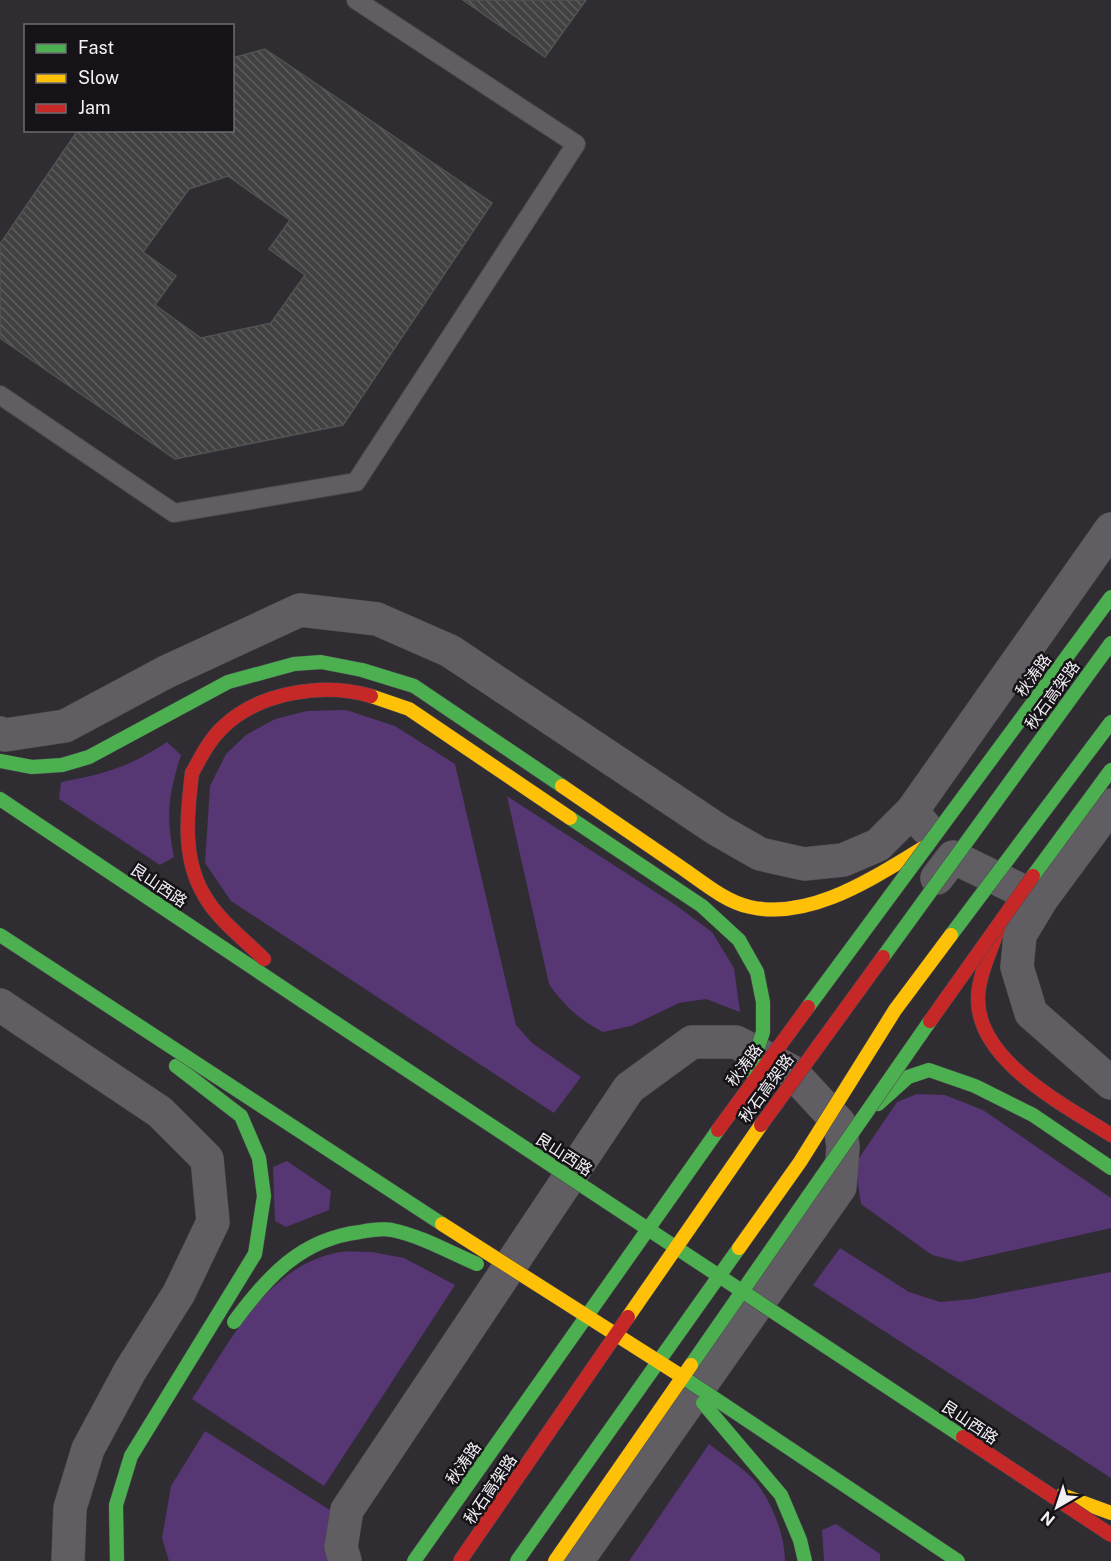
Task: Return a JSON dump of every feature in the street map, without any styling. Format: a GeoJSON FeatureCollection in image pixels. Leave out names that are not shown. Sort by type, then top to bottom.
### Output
{"type":"FeatureCollection","features":[{"type":"Feature","properties":{"kind":"main road","name":"秋涛路"},"geometry":{"type":"LineString","coordinates":[[414,1561],[743,1094],[942,851],[1111,597]]}},
{"type":"Feature","properties":{"kind":"main road","name":"秋石高架路"},"geometry":{"type":"LineString","coordinates":[[460,1561],[751,1138],[1111,644]]}},
{"type":"Feature","properties":{"kind":"main road"},"geometry":{"type":"LineString","coordinates":[[0,761],[18,766],[65,765],[106,752],[220,686],[266,669],[308,662],[356,668],[414,686],[717,891],[753,908],[806,906],[847,892],[942,851]]}},
{"type":"Feature","properties":{"kind":"main road"},"geometry":{"type":"LineString","coordinates":[[304,1002],[204,896],[191,861],[186,819],[192,773],[211,740],[242,712],[269,698],[309,691],[357,692],[409,709],[702,906],[739,940],[757,972],[763,1002],[763,1032],[743,1094]]}},
{"type":"Feature","properties":{"kind":"main road"},"geometry":{"type":"LineString","coordinates":[[518,1561],[800,1162],[895,1010],[1111,722]]}},
{"type":"Feature","properties":{"kind":"main road"},"geometry":{"type":"LineString","coordinates":[[555,1561],[870,1111],[1001,919],[1111,770]]}},
{"type":"Feature","properties":{"kind":"main road","name":"艮山西路"},"geometry":{"type":"LineString","coordinates":[[0,799],[1111,1535]]}},
{"type":"Feature","properties":{"kind":"main road"},"geometry":{"type":"LineString","coordinates":[[1001,919],[978,999],[983,1029],[1008,1065],[1111,1135]]}},
{"type":"Feature","properties":{"kind":"main road"},"geometry":{"type":"LineString","coordinates":[[0,935],[544,1291],[676,1372],[958,1561]]}},
{"type":"Feature","properties":{"kind":"main road"},"geometry":{"type":"LineString","coordinates":[[34,958],[241,1116],[259,1158],[264,1196],[255,1254],[131,1456],[116,1505],[117,1561]]}},
{"type":"Feature","properties":{"kind":"main road"},"geometry":{"type":"LineString","coordinates":[[870,1111],[908,1077],[929,1070],[975,1086],[1033,1115],[1111,1168]]}},
{"type":"Feature","properties":{"kind":"main road"},"geometry":{"type":"LineString","coordinates":[[228,1332],[259,1287],[286,1259],[324,1236],[350,1232],[391,1230],[544,1291]]}},
{"type":"Feature","properties":{"kind":"main road"},"geometry":{"type":"LineString","coordinates":[[676,1372],[781,1495],[800,1540],[805,1561]]}},
{"type":"Feature","properties":{"kind":"main road"},"geometry":{"type":"LineString","coordinates":[[1038,1487],[1111,1513]]}},
{"type":"Feature","properties":{"kind":"street"},"geometry":{"type":"LineString","coordinates":[[0,733],[5,735],[64,726],[166,672],[300,610],[376,619],[450,651],[718,830],[760,854],[804,864],[843,860],[878,845],[912,811],[1111,529]]}},
{"type":"Feature","properties":{"kind":"street"},"geometry":{"type":"LineString","coordinates":[[1111,805],[1041,900],[1020,935],[1017,967],[1031,1012],[1111,1083]]}},
{"type":"Feature","properties":{"kind":"street"},"geometry":{"type":"LineString","coordinates":[[912,811],[942,851],[1041,900]]}},
{"type":"Feature","properties":{"kind":"street"},"geometry":{"type":"LineString","coordinates":[[786,1067],[942,851]]}},
{"type":"Feature","properties":{"kind":"street"},"geometry":{"type":"LineString","coordinates":[[0,1005],[160,1112],[207,1159],[213,1222],[179,1293],[130,1371],[88,1449],[70,1508],[68,1561]]}},
{"type":"Feature","properties":{"kind":"street"},"geometry":{"type":"LineString","coordinates":[[345,1561],[341,1547],[347,1510],[629,1088],[692,1042],[736,1042],[786,1067],[840,1124],[843,1147],[840,1187],[576,1561]]}},
{"type":"Feature","properties":{"kind":"lane"},"geometry":{"type":"LineString","coordinates":[[0,395],[174,513],[356,482],[576,144],[356,0]]}},
{"type":"Feature","properties":{"kind":"shaded area"},"geometry":{"type":"Polygon","coordinates":[[[346,710],[395,726],[455,764],[516,1025],[532,1043],[581,1077],[554,1113],[231,901],[205,863],[210,786],[226,754],[246,735],[275,719],[307,711],[346,710]]]}},
{"type":"Feature","properties":{"kind":"shaded area"},"geometry":{"type":"Polygon","coordinates":[[[167,742],[181,755],[173,782],[169,817],[174,857],[160,865],[59,799],[61,782],[116,768],[141,758],[167,742]]]}},
{"type":"Feature","properties":{"kind":"shaded area"},"geometry":{"type":"Polygon","coordinates":[[[507,796],[674,904],[712,932],[734,968],[740,1012],[706,999],[679,1003],[631,1026],[603,1032],[573,1012],[549,984],[507,796]]]}},
{"type":"Feature","properties":{"kind":"shaded area"},"geometry":{"type":"Polygon","coordinates":[[[917,1094],[945,1095],[983,1110],[1111,1198],[1111,1228],[960,1262],[932,1255],[861,1204],[855,1164],[897,1102],[917,1094]]]}},
{"type":"Feature","properties":{"kind":"shaded area"},"geometry":{"type":"Polygon","coordinates":[[[287,1161],[331,1191],[329,1210],[286,1227],[275,1221],[273,1167],[287,1161]]]}},
{"type":"Feature","properties":{"kind":"shaded area"},"geometry":{"type":"Polygon","coordinates":[[[840,1248],[909,1292],[940,1302],[972,1299],[1111,1272],[1111,1478],[813,1285],[840,1248]]]}},
{"type":"Feature","properties":{"kind":"shaded area"},"geometry":{"type":"Polygon","coordinates":[[[372,1252],[404,1258],[455,1285],[324,1486],[192,1399],[250,1313],[286,1277],[307,1263],[331,1254],[372,1252]]]}},
{"type":"Feature","properties":{"kind":"shaded area"},"geometry":{"type":"Polygon","coordinates":[[[205,1431],[333,1512],[329,1561],[169,1561],[162,1538],[171,1486],[205,1431]]]}},
{"type":"Feature","properties":{"kind":"shaded area"},"geometry":{"type":"Polygon","coordinates":[[[709,1444],[743,1470],[760,1487],[780,1529],[785,1561],[629,1561],[709,1444]]]}},
{"type":"Feature","properties":{"kind":"shaded area"},"geometry":{"type":"Polygon","coordinates":[[[836,1524],[880,1554],[880,1561],[824,1561],[822,1530],[836,1524]]]}},
{"type":"Feature","properties":{"kind":"building"},"geometry":{"type":"Polygon","coordinates":[[[463,0],[586,0],[545,57],[463,0]]]}},
{"type":"Feature","properties":{"kind":"building"},"geometry":{"type":"Polygon","coordinates":[[[265,49],[492,203],[343,425],[175,459],[0,338],[0,244],[77,132],[234,132],[234,57],[265,49]],[[228,176],[189,189],[143,252],[176,276],[155,305],[201,338],[271,323],[305,275],[269,249],[290,220],[228,176]]]}},
{"type":"Feature","properties":{"kind":"traffic: fast"},"geometry":{"type":"LineString","coordinates":[[808,1007],[1111,597]]}},
{"type":"Feature","properties":{"kind":"traffic: fast"},"geometry":{"type":"LineString","coordinates":[[883,957],[1111,643]]}},
{"type":"Feature","properties":{"kind":"traffic: fast"},"geometry":{"type":"LineString","coordinates":[[0,761],[32,767],[62,765],[89,757],[228,682],[294,664],[321,662],[362,670],[414,686],[562,786]]}},
{"type":"Feature","properties":{"kind":"traffic: fast"},"geometry":{"type":"LineString","coordinates":[[951,935],[1111,722]]}},
{"type":"Feature","properties":{"kind":"traffic: fast"},"geometry":{"type":"LineString","coordinates":[[1033,876],[1111,770]]}},
{"type":"Feature","properties":{"kind":"traffic: fast"},"geometry":{"type":"LineString","coordinates":[[0,799],[304,1002]]}},
{"type":"Feature","properties":{"kind":"traffic: fast"},"geometry":{"type":"LineString","coordinates":[[570,818],[702,906],[739,940],[757,972],[763,1002],[763,1032],[750,1072]]}},
{"type":"Feature","properties":{"kind":"traffic: fast"},"geometry":{"type":"LineString","coordinates":[[0,935],[442,1224]]}},
{"type":"Feature","properties":{"kind":"traffic: fast"},"geometry":{"type":"LineString","coordinates":[[304,1002],[963,1437]]}},
{"type":"Feature","properties":{"kind":"traffic: fast"},"geometry":{"type":"LineString","coordinates":[[691,1365],[930,1021]]}},
{"type":"Feature","properties":{"kind":"traffic: fast"},"geometry":{"type":"LineString","coordinates":[[117,1561],[116,1505],[131,1456],[255,1254],[264,1196],[259,1158],[241,1116],[176,1066]]}},
{"type":"Feature","properties":{"kind":"traffic: fast"},"geometry":{"type":"LineString","coordinates":[[878,1104],[908,1077],[929,1070],[975,1086],[1033,1115],[1111,1168]]}},
{"type":"Feature","properties":{"kind":"traffic: fast"},"geometry":{"type":"LineString","coordinates":[[414,1561],[718,1130]]}},
{"type":"Feature","properties":{"kind":"traffic: fast"},"geometry":{"type":"LineString","coordinates":[[234,1322],[259,1290],[287,1263],[320,1243],[339,1236],[384,1229],[392,1230],[424,1240],[477,1264]]}},
{"type":"Feature","properties":{"kind":"traffic: fast"},"geometry":{"type":"LineString","coordinates":[[517,1561],[739,1248]]}},
{"type":"Feature","properties":{"kind":"traffic: fast"},"geometry":{"type":"LineString","coordinates":[[678,1374],[958,1561]]}},
{"type":"Feature","properties":{"kind":"traffic: fast"},"geometry":{"type":"LineString","coordinates":[[703,1403],[781,1495],[800,1540],[805,1561]]}},
{"type":"Feature","properties":{"kind":"traffic: slow"},"geometry":{"type":"LineString","coordinates":[[371,696],[409,709],[570,818]]}},
{"type":"Feature","properties":{"kind":"traffic: slow"},"geometry":{"type":"LineString","coordinates":[[562,786],[713,890],[750,907],[774,910],[821,901],[866,881],[928,845]]}},
{"type":"Feature","properties":{"kind":"traffic: slow"},"geometry":{"type":"LineString","coordinates":[[739,1248],[800,1162],[895,1010],[951,935]]}},
{"type":"Feature","properties":{"kind":"traffic: slow"},"geometry":{"type":"LineString","coordinates":[[628,1317],[761,1125]]}},
{"type":"Feature","properties":{"kind":"traffic: slow"},"geometry":{"type":"LineString","coordinates":[[442,1224],[678,1374]]}},
{"type":"Feature","properties":{"kind":"traffic: slow"},"geometry":{"type":"LineString","coordinates":[[555,1561],[691,1365]]}},
{"type":"Feature","properties":{"kind":"traffic: slow"},"geometry":{"type":"LineString","coordinates":[[1062,1495],[1111,1513]]}},
{"type":"Feature","properties":{"kind":"traffic: jam"},"geometry":{"type":"LineString","coordinates":[[192,773],[218,732],[238,715],[255,705],[273,698],[313,690],[353,692],[371,696]]}},
{"type":"Feature","properties":{"kind":"traffic: jam"},"geometry":{"type":"LineString","coordinates":[[192,773],[188,836],[189,851],[197,881],[216,913],[264,959]]}},
{"type":"Feature","properties":{"kind":"traffic: jam"},"geometry":{"type":"LineString","coordinates":[[930,1021],[1033,876]]}},
{"type":"Feature","properties":{"kind":"traffic: jam"},"geometry":{"type":"LineString","coordinates":[[999,926],[983,970],[978,997],[981,1020],[991,1041],[1026,1079],[1111,1135]]}},
{"type":"Feature","properties":{"kind":"traffic: jam"},"geometry":{"type":"LineString","coordinates":[[761,1125],[883,957]]}},
{"type":"Feature","properties":{"kind":"traffic: jam"},"geometry":{"type":"LineString","coordinates":[[718,1130],[808,1007]]}},
{"type":"Feature","properties":{"kind":"traffic: jam"},"geometry":{"type":"LineString","coordinates":[[460,1561],[628,1317]]}},
{"type":"Feature","properties":{"kind":"traffic: jam"},"geometry":{"type":"LineString","coordinates":[[963,1437],[1111,1535]]}}]}
